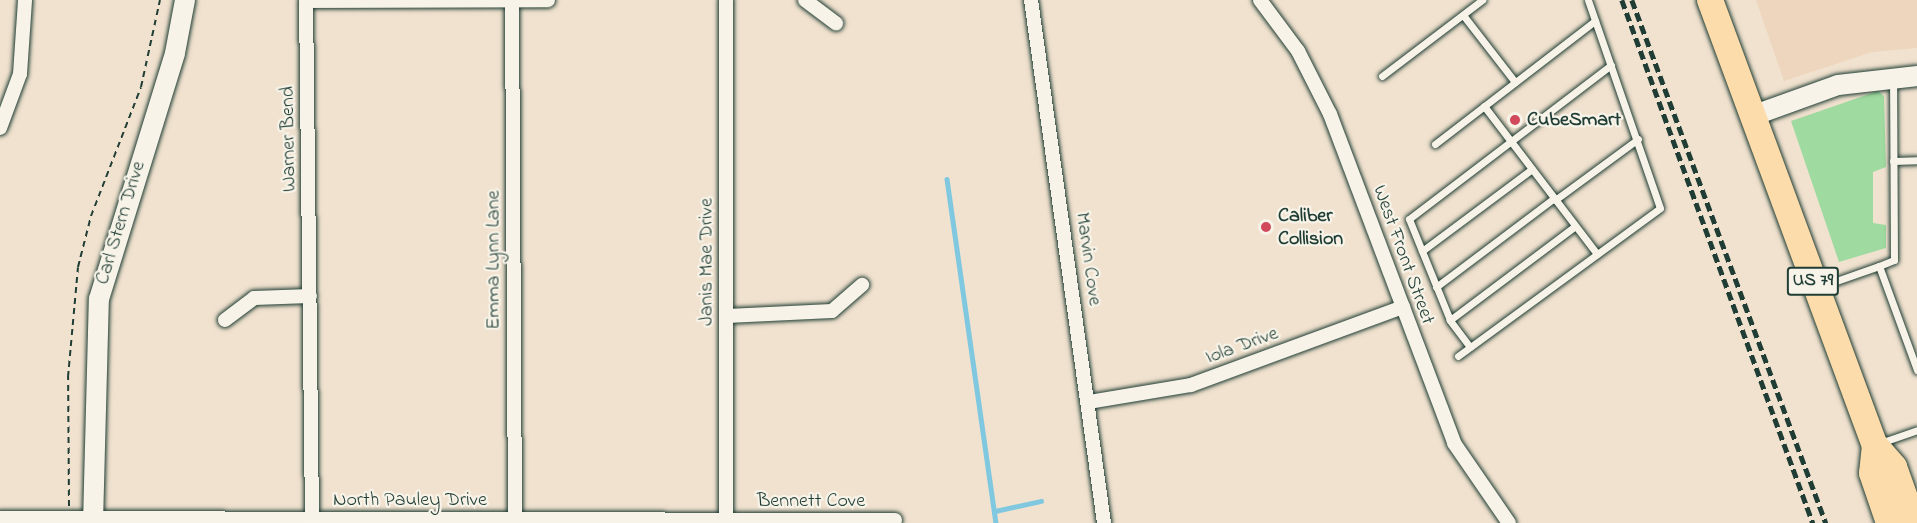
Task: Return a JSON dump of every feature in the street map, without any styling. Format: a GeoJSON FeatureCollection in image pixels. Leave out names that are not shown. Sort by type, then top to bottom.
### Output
{"type":"FeatureCollection","features":[{"type":"Feature","properties":{"kind":"highway","name":"US 79"},"geometry":{"type":"LineString","coordinates":[[1710,2],[1875,445],[1894,467],[1914,523]]}},
{"type":"Feature","properties":{"kind":"highway","name":"US 79"},"geometry":{"type":"LineString","coordinates":[[1875,445],[1872,473],[1889,523]]}},
{"type":"Feature","properties":{"kind":"street"},"geometry":{"type":"LineString","coordinates":[[0,128],[20,74],[26,0]]}},
{"type":"Feature","properties":{"kind":"street","name":"Carl Stern Drive"},"geometry":{"type":"LineString","coordinates":[[93,520],[99,299],[175,53],[185,0]]}},
{"type":"Feature","properties":{"kind":"street","name":"Emma Lynn Lane"},"geometry":{"type":"LineString","coordinates":[[512,0],[514,520]]}},
{"type":"Feature","properties":{"kind":"street","name":"Warner Bend"},"geometry":{"type":"LineString","coordinates":[[312,519],[306,1],[548,0]]}},
{"type":"Feature","properties":{"kind":"street","name":"Janis Mae Drive"},"geometry":{"type":"LineString","coordinates":[[726,0],[726,522]]}},
{"type":"Feature","properties":{"kind":"street"},"geometry":{"type":"LineString","coordinates":[[805,0],[836,23]]}},
{"type":"Feature","properties":{"kind":"street","name":"Marvin Cove"},"geometry":{"type":"LineString","coordinates":[[1031,0],[1089,402],[1104,523]]}},
{"type":"Feature","properties":{"kind":"street","name":"West Front Street"},"geometry":{"type":"LineString","coordinates":[[1260,0],[1315,81],[1454,443],[1509,523]]}},
{"type":"Feature","properties":{"kind":"street"},"geometry":{"type":"LineString","coordinates":[[1752,116],[1838,86],[1893,76],[1917,76]]}},
{"type":"Feature","properties":{"kind":"street"},"geometry":{"type":"LineString","coordinates":[[727,316],[832,311],[862,285]]}},
{"type":"Feature","properties":{"kind":"street"},"geometry":{"type":"LineString","coordinates":[[225,320],[254,298],[310,296]]}},
{"type":"Feature","properties":{"kind":"street","name":"Iola Drive"},"geometry":{"type":"LineString","coordinates":[[1089,402],[1191,385],[1402,307]]}},
{"type":"Feature","properties":{"kind":"street","name":"North Pauley Drive"},"geometry":{"type":"LineString","coordinates":[[0,518],[726,522]]}},
{"type":"Feature","properties":{"kind":"street","name":"Bennett Cove"},"geometry":{"type":"LineString","coordinates":[[726,522],[895,520]]}},
{"type":"Feature","properties":{"kind":"lane"},"geometry":{"type":"LineString","coordinates":[[1382,76],[1482,0]]}},
{"type":"Feature","properties":{"kind":"lane"},"geometry":{"type":"LineString","coordinates":[[1458,356],[1660,208],[1588,0]]}},
{"type":"Feature","properties":{"kind":"lane"},"geometry":{"type":"LineString","coordinates":[[1463,15],[1515,82]]}},
{"type":"Feature","properties":{"kind":"lane"},"geometry":{"type":"LineString","coordinates":[[1435,144],[1594,21]]}},
{"type":"Feature","properties":{"kind":"lane"},"geometry":{"type":"LineString","coordinates":[[1470,347],[1450,320],[1409,219],[1611,65]]}},
{"type":"Feature","properties":{"kind":"lane"},"geometry":{"type":"LineString","coordinates":[[1816,288],[1894,260],[1893,76]]}},
{"type":"Feature","properties":{"kind":"lane"},"geometry":{"type":"LineString","coordinates":[[1484,106],[1597,254]]}},
{"type":"Feature","properties":{"kind":"lane"},"geometry":{"type":"LineString","coordinates":[[1436,287],[1638,139]]}},
{"type":"Feature","properties":{"kind":"lane"},"geometry":{"type":"LineString","coordinates":[[1893,161],[1917,160]]}},
{"type":"Feature","properties":{"kind":"lane"},"geometry":{"type":"LineString","coordinates":[[1422,251],[1532,170]]}},
{"type":"Feature","properties":{"kind":"lane"},"geometry":{"type":"LineString","coordinates":[[1450,320],[1575,226]]}},
{"type":"Feature","properties":{"kind":"lane"},"geometry":{"type":"LineString","coordinates":[[1880,266],[1917,370]]}},
{"type":"Feature","properties":{"kind":"lane"},"geometry":{"type":"LineString","coordinates":[[1875,445],[1917,430]]}},
{"type":"Feature","properties":{"kind":"shaded area"},"geometry":{"type":"Polygon","coordinates":[[[1756,0],[1917,0],[1917,48],[1872,52],[1784,81],[1756,0]]]}},
{"type":"Feature","properties":{"kind":"green space"},"geometry":{"type":"Polygon","coordinates":[[[1878,91],[1884,96],[1886,167],[1873,172],[1873,223],[1886,225],[1886,248],[1839,262],[1791,121],[1878,91]]]}},
{"type":"Feature","properties":{"kind":"waterway"},"geometry":{"type":"LineString","coordinates":[[947,179],[996,523]]}},
{"type":"Feature","properties":{"kind":"waterway"},"geometry":{"type":"LineString","coordinates":[[995,511],[1041,501]]}},
{"type":"Feature","properties":{"kind":"railway"},"geometry":{"type":"LineString","coordinates":[[1622,0],[1813,523]]}},
{"type":"Feature","properties":{"kind":"railway"},"geometry":{"type":"LineString","coordinates":[[1632,0],[1826,523]]}},
{"type":"Feature","properties":{"kind":"place","name":"CubeSmart"},"geometry":{"type":"Point","coordinates":[1515,120]}},
{"type":"Feature","properties":{"kind":"place","name":"Caliber Collision"},"geometry":{"type":"Point","coordinates":[1266,227]}}]}
